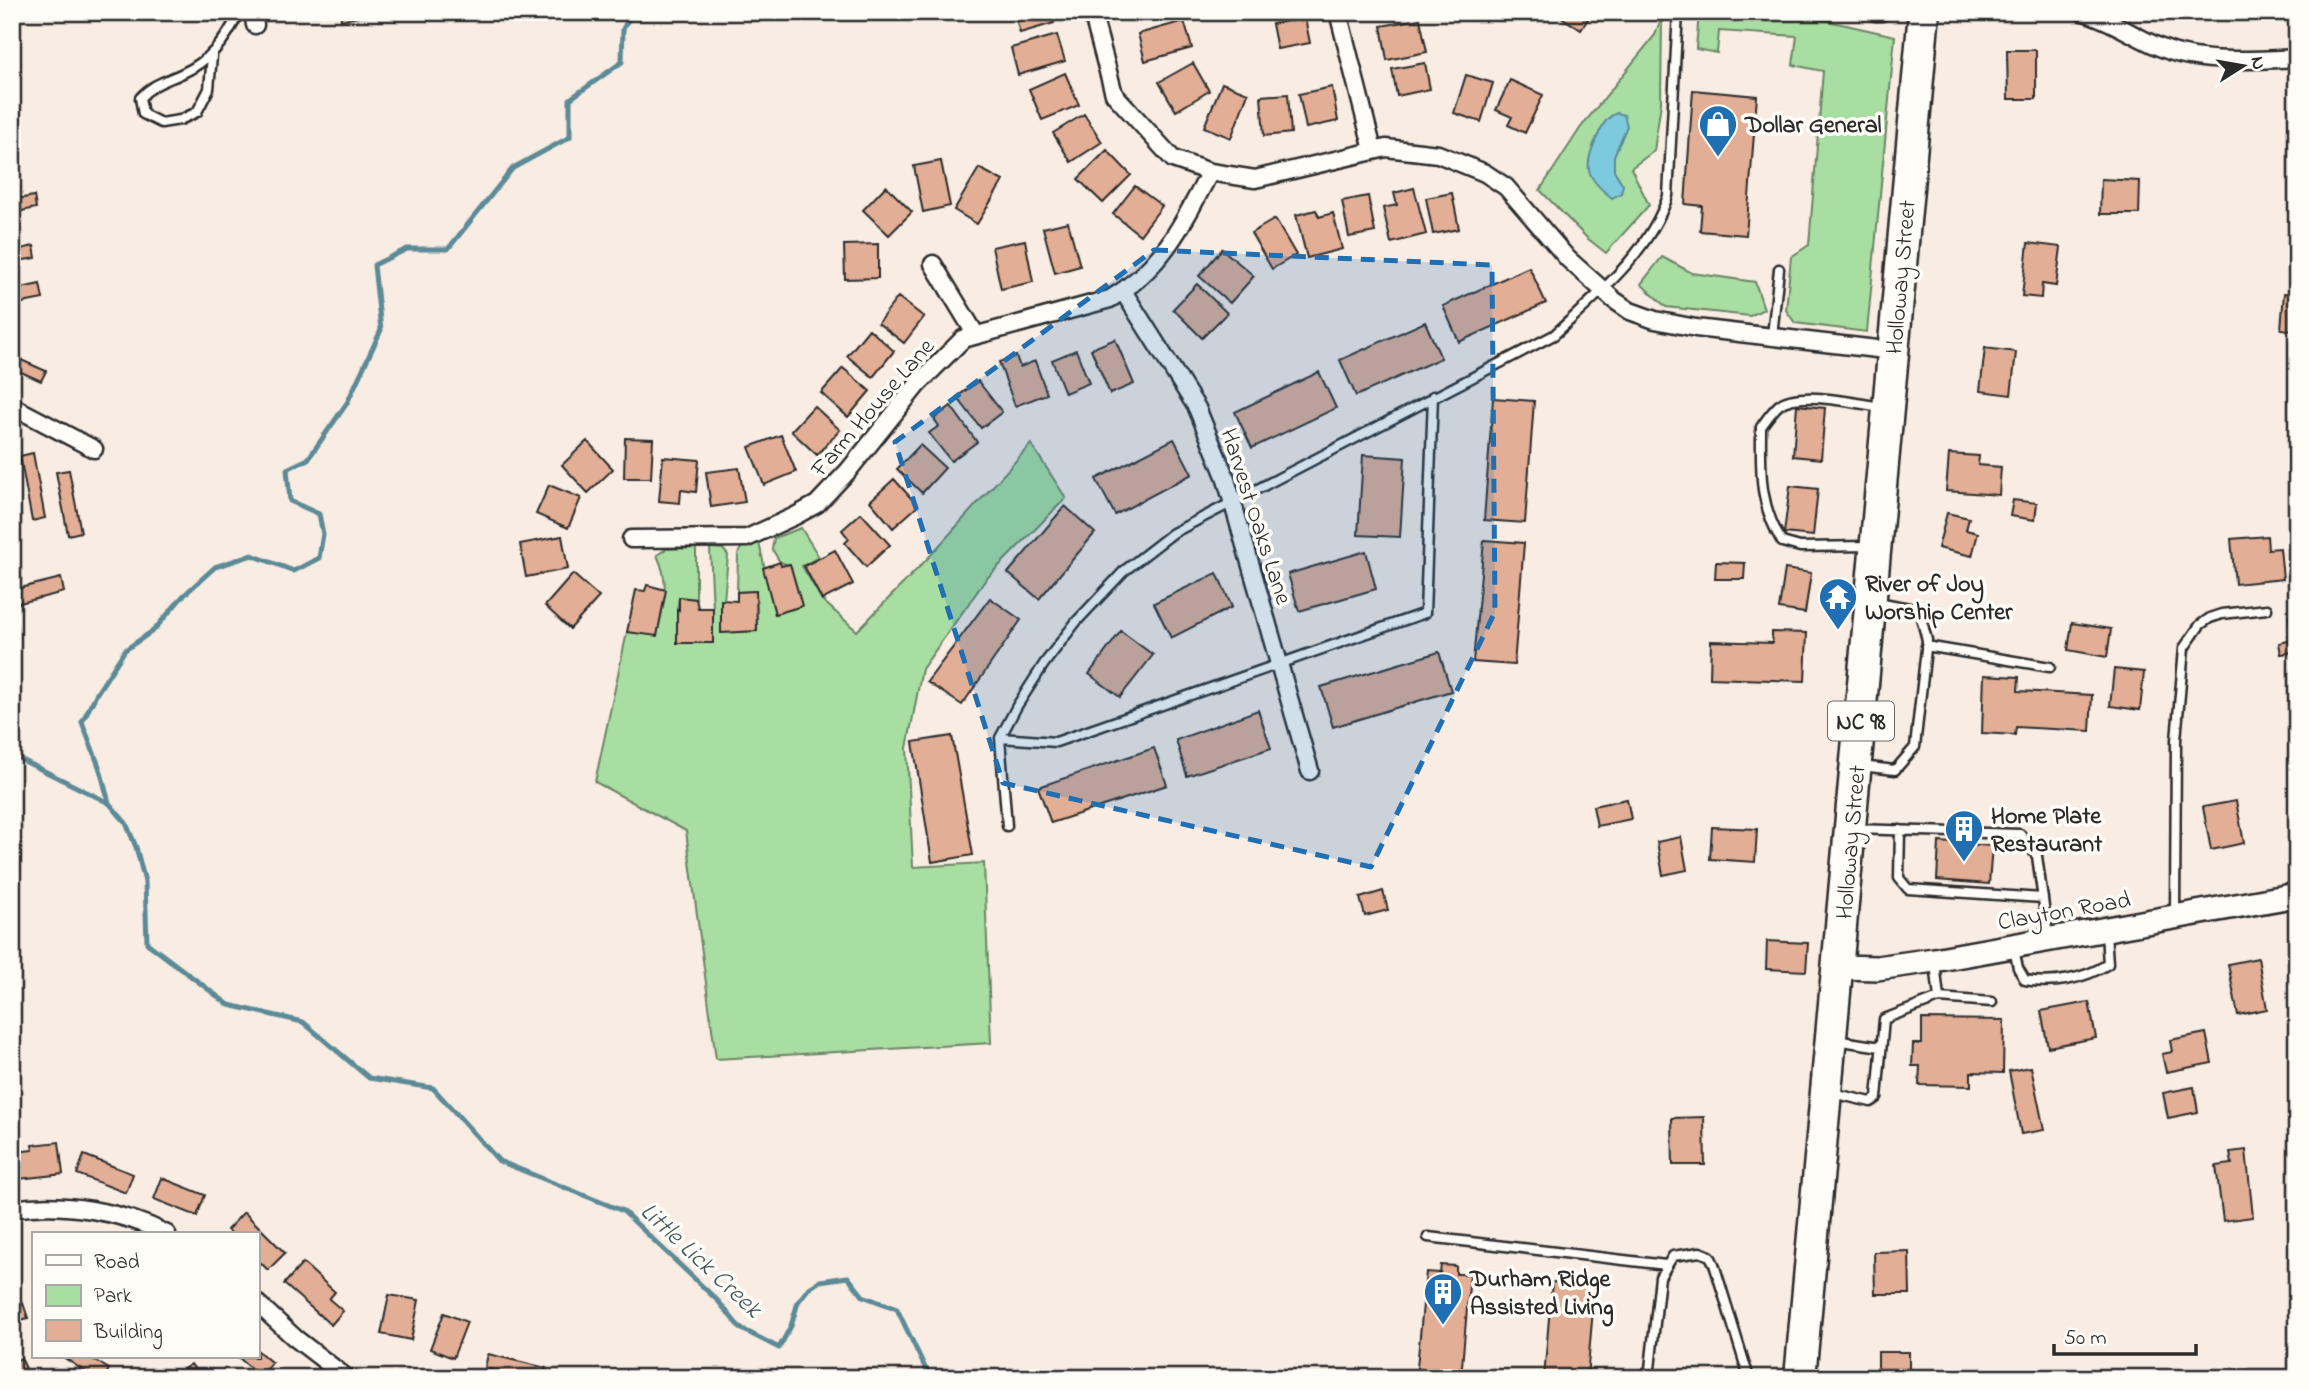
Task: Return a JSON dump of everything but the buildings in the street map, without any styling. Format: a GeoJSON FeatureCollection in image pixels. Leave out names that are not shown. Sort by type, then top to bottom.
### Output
{"type":"FeatureCollection","features":[{"type":"Feature","properties":{"kind":"highway","name":"Holloway Street"},"geometry":{"type":"LineString","coordinates":[[1800,1378],[1924,12]]}},
{"type":"Feature","properties":{"kind":"street"},"geometry":{"type":"LineString","coordinates":[[1092,12],[1114,94],[1173,159],[1210,172],[1255,179],[1386,148],[1438,153],[1485,173],[1506,187],[1568,259],[1630,311],[1655,320],[1696,328],[1894,351]]}},
{"type":"Feature","properties":{"kind":"street"},"geometry":{"type":"LineString","coordinates":[[1338,12],[1373,150]]}},
{"type":"Feature","properties":{"kind":"street"},"geometry":{"type":"LineString","coordinates":[[2082,12],[2143,41],[2189,57],[2297,58]]}},
{"type":"Feature","properties":{"kind":"street","name":"Farm House Lane"},"geometry":{"type":"LineString","coordinates":[[631,539],[747,538],[817,504],[848,471],[918,384],[963,339],[1110,299],[1123,291],[1163,255],[1210,172]]}},
{"type":"Feature","properties":{"kind":"street"},"geometry":{"type":"LineString","coordinates":[[933,264],[976,335]]}},
{"type":"Feature","properties":{"kind":"street","name":"Harvest Oaks Lane"},"geometry":{"type":"LineString","coordinates":[[1123,291],[1197,408],[1234,502],[1310,771]]}},
{"type":"Feature","properties":{"kind":"street"},"geometry":{"type":"LineString","coordinates":[[12,406],[94,449]]}},
{"type":"Feature","properties":{"kind":"street","name":"Clayton Road"},"geometry":{"type":"LineString","coordinates":[[1839,967],[1877,968],[1934,960],[2297,896]]}},
{"type":"Feature","properties":{"kind":"street"},"geometry":{"type":"LineString","coordinates":[[12,1209],[39,1206],[87,1210],[139,1223],[162,1232]]}},
{"type":"Feature","properties":{"kind":"street"},"geometry":{"type":"LineString","coordinates":[[259,1305],[295,1338],[347,1378]]}},
{"type":"Feature","properties":{"kind":"lane"},"geometry":{"type":"LineString","coordinates":[[212,55],[209,89],[197,112],[180,120],[161,123],[143,114],[140,98],[149,87],[186,72],[212,55],[233,27],[239,12]]}},
{"type":"Feature","properties":{"kind":"lane"},"geometry":{"type":"LineString","coordinates":[[1007,826],[1000,738],[1044,664],[1076,622],[1124,571],[1173,533],[1554,335],[1602,290],[1646,242],[1662,214],[1668,196],[1678,12]]}},
{"type":"Feature","properties":{"kind":"lane"},"geometry":{"type":"LineString","coordinates":[[1772,336],[1779,269]]}},
{"type":"Feature","properties":{"kind":"lane"},"geometry":{"type":"LineString","coordinates":[[1000,738],[1056,742],[1425,613],[1433,396]]}},
{"type":"Feature","properties":{"kind":"lane"},"geometry":{"type":"LineString","coordinates":[[1876,545],[1800,547],[1783,542],[1773,526],[1761,486],[1761,426],[1780,404],[1802,398],[1888,408]]}},
{"type":"Feature","properties":{"kind":"lane"},"geometry":{"type":"LineString","coordinates":[[1857,766],[1895,770],[1916,747],[1927,640],[1919,610],[1871,601]]}},
{"type":"Feature","properties":{"kind":"lane"},"geometry":{"type":"LineString","coordinates":[[2175,917],[2176,740],[2184,648],[2200,625],[2210,618],[2267,609]]}},
{"type":"Feature","properties":{"kind":"lane"},"geometry":{"type":"LineString","coordinates":[[1926,646],[2050,667]]}},
{"type":"Feature","properties":{"kind":"lane"},"geometry":{"type":"LineString","coordinates":[[1851,829],[2020,834],[2037,856],[2049,940]]}},
{"type":"Feature","properties":{"kind":"lane"},"geometry":{"type":"LineString","coordinates":[[1900,831],[1899,878],[1908,889],[2043,898]]}},
{"type":"Feature","properties":{"kind":"lane"},"geometry":{"type":"LineString","coordinates":[[2014,946],[2018,968],[2025,980],[2043,983],[2091,974],[2108,964],[2106,929]]}},
{"type":"Feature","properties":{"kind":"lane"},"geometry":{"type":"LineString","coordinates":[[1934,960],[1939,998]]}},
{"type":"Feature","properties":{"kind":"lane"},"geometry":{"type":"LineString","coordinates":[[1826,1092],[1871,1102],[1877,1098],[1884,1018],[1939,998],[1992,1002]]}},
{"type":"Feature","properties":{"kind":"lane"},"geometry":{"type":"LineString","coordinates":[[1832,1039],[1881,1047]]}},
{"type":"Feature","properties":{"kind":"lane"},"geometry":{"type":"LineString","coordinates":[[1428,1237],[1666,1265]]}},
{"type":"Feature","properties":{"kind":"lane"},"geometry":{"type":"LineString","coordinates":[[1649,1378],[1660,1277],[1673,1256],[1700,1252],[1710,1256],[1749,1378]]}},
{"type":"Feature","properties":{"kind":"highlighted area"},"geometry":{"type":"Polygon","coordinates":[[[1154,250],[1492,265],[1495,612],[1371,867],[1003,783],[895,442],[1154,250]]]}},
{"type":"Feature","properties":{"kind":"green space"},"geometry":{"type":"Polygon","coordinates":[[[1699,12],[1788,12],[1895,36],[1867,332],[1795,323],[1786,310],[1791,257],[1809,245],[1823,71],[1793,65],[1797,36],[1719,31],[1717,53],[1696,49],[1699,12]]]}},
{"type":"Feature","properties":{"kind":"green space"},"geometry":{"type":"Polygon","coordinates":[[[1662,17],[1661,103],[1654,151],[1631,168],[1649,205],[1606,253],[1587,238],[1540,190],[1581,127],[1655,35],[1662,17]]]}},
{"type":"Feature","properties":{"kind":"green space"},"geometry":{"type":"Polygon","coordinates":[[[1662,257],[1692,273],[1755,282],[1764,309],[1750,316],[1666,307],[1641,284],[1662,257]]]}},
{"type":"Feature","properties":{"kind":"green space"},"geometry":{"type":"Polygon","coordinates":[[[1031,444],[1066,498],[987,578],[922,669],[907,748],[913,867],[984,863],[991,1043],[716,1059],[686,831],[595,782],[627,632],[657,635],[665,585],[657,555],[666,549],[696,548],[696,599],[679,598],[677,642],[713,643],[710,548],[723,549],[728,555],[724,601],[721,601],[721,633],[757,631],[756,591],[737,592],[738,554],[742,546],[759,543],[775,614],[802,606],[790,565],[780,562],[772,549],[774,538],[801,528],[819,557],[802,566],[822,600],[857,631],[928,558],[1031,444]]]}},
{"type":"Feature","properties":{"kind":"water"},"geometry":{"type":"Polygon","coordinates":[[[1617,113],[1624,115],[1627,126],[1614,156],[1614,170],[1623,185],[1621,193],[1612,198],[1596,184],[1588,164],[1603,125],[1617,113]]]}},
{"type":"Feature","properties":{"kind":"waterway"},"geometry":{"type":"LineString","coordinates":[[109,803],[100,769],[82,722],[125,650],[154,630],[183,596],[215,567],[252,555],[294,571],[319,558],[323,534],[319,514],[290,501],[287,469],[308,459],[347,403],[381,330],[374,265],[407,249],[448,249],[513,168],[570,137],[570,99],[622,62],[623,29],[632,12]]}},
{"type":"Feature","properties":{"kind":"waterway","name":"Little Lick Creek"},"geometry":{"type":"LineString","coordinates":[[12,755],[109,803],[126,823],[136,847],[145,882],[147,943],[229,1005],[303,1022],[369,1078],[433,1088],[499,1161],[623,1211],[719,1302],[740,1328],[779,1348],[791,1326],[798,1302],[808,1289],[820,1281],[848,1277],[863,1296],[897,1309],[930,1378]]}},
{"type":"Feature","properties":{"kind":"place","name":"Dollar General"},"geometry":{"type":"Point","coordinates":[1718,158]}},
{"type":"Feature","properties":{"kind":"place","name":"River of Joy Worship Center"},"geometry":{"type":"Point","coordinates":[1838,631]}},
{"type":"Feature","properties":{"kind":"place","name":"Home Plate Restaurant"},"geometry":{"type":"Point","coordinates":[1964,863]}},
{"type":"Feature","properties":{"kind":"place","name":"Durham Ridge Assisted Living"},"geometry":{"type":"Point","coordinates":[1443,1326]}}]}
